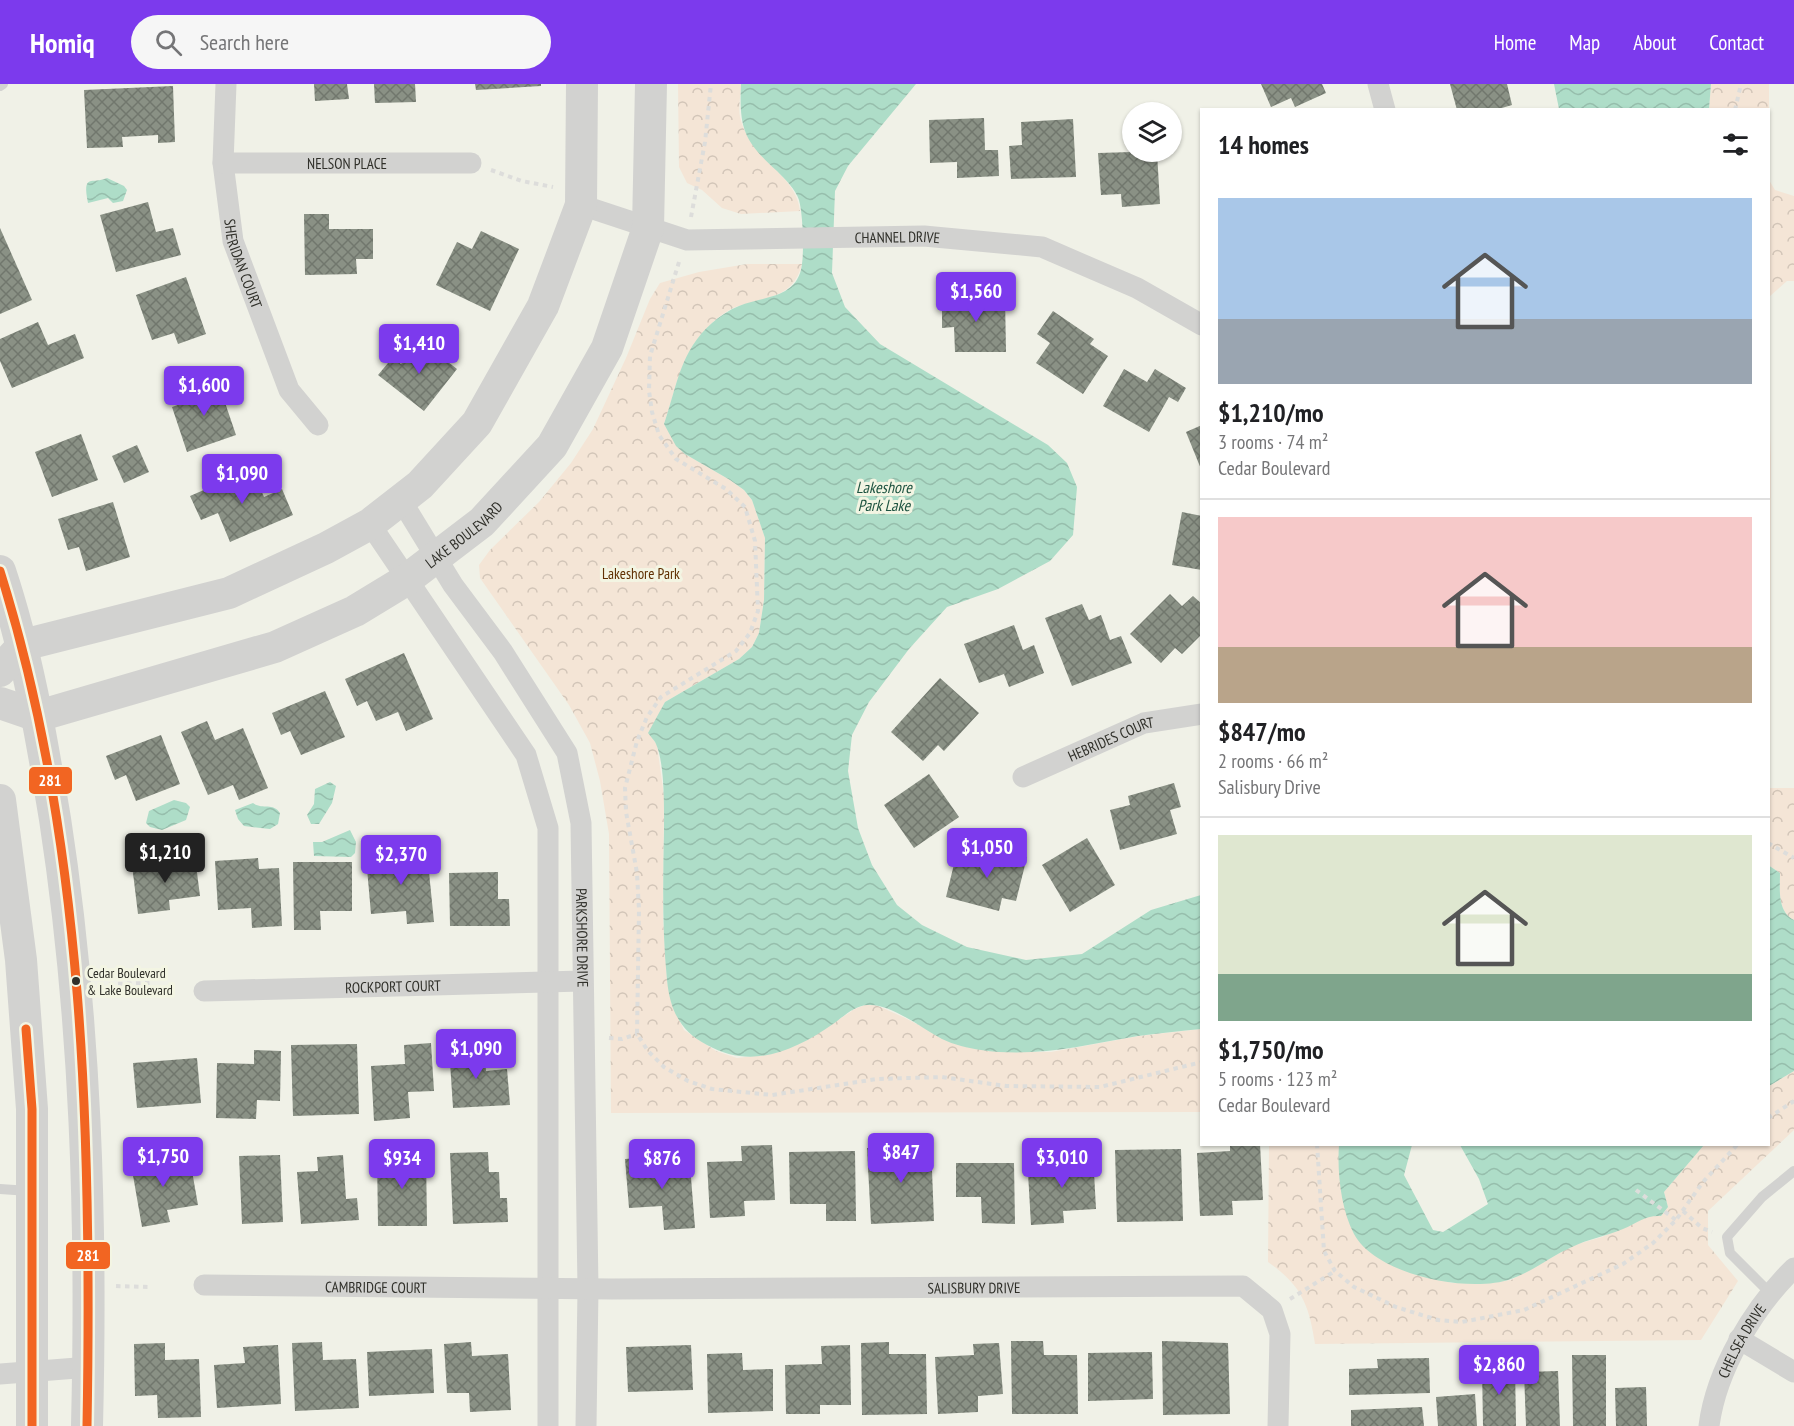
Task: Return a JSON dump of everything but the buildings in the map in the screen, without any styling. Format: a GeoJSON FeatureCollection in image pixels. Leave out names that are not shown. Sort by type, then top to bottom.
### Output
{"type":"FeatureCollection","features":[{"type":"Feature","properties":{"kind":"street","name":"SHERIDAN COURT"},"geometry":{"type":"LineString","coordinates":[[226,84],[223,163],[233,242],[289,390],[318,425]]}},
{"type":"Feature","properties":{"kind":"street"},"geometry":{"type":"LineString","coordinates":[[0,671],[22,645],[229,593],[326,548],[370,524],[420,485],[477,423],[543,306],[581,205],[582,84]]}},
{"type":"Feature","properties":{"kind":"street","name":"LAKE BOULEVARD"},"geometry":{"type":"LineString","coordinates":[[38,716],[275,647],[355,611],[406,580],[482,522],[552,446],[608,348],[648,228],[651,84]]}},
{"type":"Feature","properties":{"kind":"street"},"geometry":{"type":"LineString","coordinates":[[1378,84],[1384,108]]}},
{"type":"Feature","properties":{"kind":"street","name":"NELSON PLACE"},"geometry":{"type":"LineString","coordinates":[[223,163],[471,163]]}},
{"type":"Feature","properties":{"kind":"street","name":"CHANNEL DRIVE"},"geometry":{"type":"LineString","coordinates":[[581,205],[687,240],[924,237],[1042,247],[1137,288],[1200,324]]}},
{"type":"Feature","properties":{"kind":"street","name":"PARKSHORE DRIVE"},"geometry":{"type":"LineString","coordinates":[[401,500],[453,585],[503,652],[567,753],[582,823],[582,981],[588,1289],[586,1426]]}},
{"type":"Feature","properties":{"kind":"street"},"geometry":{"type":"LineString","coordinates":[[370,524],[526,755],[548,828],[548,1426]]}},
{"type":"Feature","properties":{"kind":"street"},"geometry":{"type":"LineString","coordinates":[[0,571],[22,645],[38,716],[74,955],[86,1107],[90,1367],[87,1426]]}},
{"type":"Feature","properties":{"kind":"street"},"geometry":{"type":"LineString","coordinates":[[0,703],[38,716]]}},
{"type":"Feature","properties":{"kind":"street","name":"HEBRIDES COURT"},"geometry":{"type":"LineString","coordinates":[[1023,777],[1144,723],[1200,714]]}},
{"type":"Feature","properties":{"kind":"street"},"geometry":{"type":"LineString","coordinates":[[1,814],[21,960],[32,1109],[32,1426]]}},
{"type":"Feature","properties":{"kind":"street","name":"ROCKPORT COURT"},"geometry":{"type":"LineString","coordinates":[[204,991],[582,981]]}},
{"type":"Feature","properties":{"kind":"street","name":"CHELSEA DRIVE"},"geometry":{"type":"LineString","coordinates":[[1709,1426],[1711,1410],[1739,1339],[1771,1294],[1794,1268]]}},
{"type":"Feature","properties":{"kind":"street","name":"CAMBRIDGE COURT"},"geometry":{"type":"LineString","coordinates":[[204,1285],[549,1289]]}},
{"type":"Feature","properties":{"kind":"street","name":"SALISBURY DRIVE"},"geometry":{"type":"LineString","coordinates":[[549,1289],[1243,1286],[1272,1310]]}},
{"type":"Feature","properties":{"kind":"street"},"geometry":{"type":"LineString","coordinates":[[1272,1310],[1280,1334],[1278,1426]]}},
{"type":"Feature","properties":{"kind":"street"},"geometry":{"type":"LineString","coordinates":[[1739,1339],[1794,1372]]}},
{"type":"Feature","properties":{"kind":"street"},"geometry":{"type":"LineString","coordinates":[[0,1374],[90,1367]]}},
{"type":"Feature","properties":{"kind":"lane"},"geometry":{"type":"LineString","coordinates":[[1771,1294],[1730,1253],[1726,1237],[1762,1197],[1794,1171]]}},
{"type":"Feature","properties":{"kind":"lane"},"geometry":{"type":"LineString","coordinates":[[0,1188],[32,1191]]}},
{"type":"Feature","properties":{"kind":"path"},"geometry":{"type":"LineString","coordinates":[[711,84],[705,142],[687,240],[650,356],[649,391],[659,435],[676,459],[726,489],[745,507],[755,541],[758,611],[750,633],[736,651],[661,697],[647,717],[637,741],[625,788],[639,910],[637,1034],[648,1051],[664,1067],[688,1081],[712,1089],[772,1095],[877,1079],[942,1077],[1006,1086],[1100,1087],[1200,1062]]}},
{"type":"Feature","properties":{"kind":"path"},"geometry":{"type":"LineString","coordinates":[[1735,108],[1741,84]]}},
{"type":"Feature","properties":{"kind":"path"},"geometry":{"type":"LineString","coordinates":[[471,163],[522,182],[564,190],[581,205]]}},
{"type":"Feature","properties":{"kind":"path"},"geometry":{"type":"LineString","coordinates":[[1770,844],[1794,858]]}},
{"type":"Feature","properties":{"kind":"path"},"geometry":{"type":"LineString","coordinates":[[109,984],[150,983]]}},
{"type":"Feature","properties":{"kind":"path"},"geometry":{"type":"LineString","coordinates":[[609,1038],[622,1039],[637,1034]]}},
{"type":"Feature","properties":{"kind":"path"},"geometry":{"type":"LineString","coordinates":[[1770,1117],[1794,1101]]}},
{"type":"Feature","properties":{"kind":"path"},"geometry":{"type":"LineString","coordinates":[[1317,1146],[1324,1251],[1335,1270],[1354,1287],[1396,1307],[1438,1320],[1462,1323],[1490,1319],[1524,1310],[1623,1264],[1653,1243],[1676,1220],[1703,1182],[1736,1146]]}},
{"type":"Feature","properties":{"kind":"path"},"geometry":{"type":"LineString","coordinates":[[1636,1190],[1676,1220]]}},
{"type":"Feature","properties":{"kind":"path"},"geometry":{"type":"LineString","coordinates":[[1683,1211],[1702,1228],[1726,1237]]}},
{"type":"Feature","properties":{"kind":"path"},"geometry":{"type":"LineString","coordinates":[[1272,1310],[1335,1270]]}},
{"type":"Feature","properties":{"kind":"path"},"geometry":{"type":"LineString","coordinates":[[115,1286],[148,1287]]}},
{"type":"Feature","properties":{"kind":"green space"},"geometry":{"type":"Polygon","coordinates":[[[678,84],[741,84],[739,113],[745,132],[762,156],[790,186],[797,198],[800,211],[741,214],[722,208],[702,190],[687,183],[679,167],[678,84]]]}},
{"type":"Feature","properties":{"kind":"green space"},"geometry":{"type":"Polygon","coordinates":[[[1711,84],[1769,84],[1769,108],[1709,108],[1711,84]]]}},
{"type":"Feature","properties":{"kind":"green space"},"geometry":{"type":"Polygon","coordinates":[[[1770,182],[1775,190],[1794,196],[1794,281],[1787,281],[1770,296],[1770,182]]]}},
{"type":"Feature","properties":{"kind":"green space","name":"Lakeshore Park"},"geometry":{"type":"Polygon","coordinates":[[[747,264],[802,264],[793,283],[780,294],[729,310],[701,335],[686,358],[664,424],[685,454],[744,490],[752,500],[765,538],[764,600],[759,633],[752,647],[739,659],[665,702],[649,733],[657,745],[664,796],[663,919],[667,981],[672,1005],[684,1030],[716,1051],[737,1058],[770,1054],[807,1040],[855,1009],[867,1004],[878,1006],[903,1017],[958,1045],[1009,1052],[1051,1052],[1139,1036],[1200,1029],[1200,1112],[611,1113],[609,834],[600,781],[590,743],[569,705],[480,578],[479,565],[490,550],[539,502],[571,463],[593,429],[650,299],[660,283],[699,272],[747,264]]]}},
{"type":"Feature","properties":{"kind":"green space"},"geometry":{"type":"Polygon","coordinates":[[[1770,430],[1771,456],[1770,788],[1770,430]]]}},
{"type":"Feature","properties":{"kind":"green space"},"geometry":{"type":"Polygon","coordinates":[[[1770,788],[1794,788],[1794,920],[1782,905],[1780,873],[1770,866],[1770,788]]]}},
{"type":"Feature","properties":{"kind":"green space"},"geometry":{"type":"Polygon","coordinates":[[[1794,1071],[1794,1130],[1708,1211],[1708,1245],[1738,1281],[1701,1340],[1315,1344],[1310,1318],[1302,1297],[1288,1279],[1268,1262],[1269,1146],[1339,1146],[1342,1189],[1354,1233],[1451,1283],[1487,1283],[1511,1280],[1574,1245],[1602,1237],[1648,1215],[1661,1216],[1668,1207],[1664,1192],[1703,1146],[1770,1146],[1770,1085],[1794,1071]]]}},
{"type":"Feature","properties":{"kind":"water","name":"Lakeshore Park Lake"},"geometry":{"type":"Polygon","coordinates":[[[741,84],[916,84],[848,166],[835,191],[832,273],[845,307],[880,344],[1048,445],[1067,463],[1077,487],[1073,535],[1050,561],[998,589],[947,607],[909,649],[869,702],[852,735],[848,771],[858,828],[872,865],[897,905],[922,925],[967,947],[1026,960],[1082,954],[1151,910],[1200,895],[1200,1029],[1138,1036],[1060,1049],[1001,1052],[951,1043],[896,1012],[877,1005],[868,1005],[854,1009],[818,1034],[788,1049],[772,1054],[740,1056],[724,1052],[698,1039],[683,1026],[674,1010],[668,991],[664,942],[662,774],[656,744],[648,733],[665,702],[739,659],[752,647],[759,633],[764,600],[765,538],[752,500],[744,490],[685,454],[676,446],[664,424],[686,357],[701,334],[715,320],[732,309],[787,290],[799,275],[803,258],[799,200],[790,185],[751,142],[743,123],[741,84]]]}},
{"type":"Feature","properties":{"kind":"water"},"geometry":{"type":"Polygon","coordinates":[[[1554,84],[1711,84],[1709,108],[1559,108],[1554,84]]]}},
{"type":"Feature","properties":{"kind":"water"},"geometry":{"type":"Polygon","coordinates":[[[107,178],[124,186],[127,190],[123,201],[113,203],[108,198],[88,203],[87,183],[107,178]]]}},
{"type":"Feature","properties":{"kind":"water"},"geometry":{"type":"Polygon","coordinates":[[[330,782],[336,786],[332,803],[319,824],[311,824],[307,815],[314,804],[315,789],[330,782]]]}},
{"type":"Feature","properties":{"kind":"water"},"geometry":{"type":"Polygon","coordinates":[[[174,800],[186,803],[190,807],[186,820],[162,830],[150,827],[146,823],[149,811],[174,800]]]}},
{"type":"Feature","properties":{"kind":"water"},"geometry":{"type":"Polygon","coordinates":[[[253,803],[277,810],[280,813],[278,824],[270,829],[244,826],[235,810],[253,803]]]}},
{"type":"Feature","properties":{"kind":"water"},"geometry":{"type":"Polygon","coordinates":[[[350,830],[356,842],[355,853],[351,857],[314,856],[313,842],[322,842],[350,830]]]}},
{"type":"Feature","properties":{"kind":"water"},"geometry":{"type":"Polygon","coordinates":[[[1770,866],[1780,873],[1782,905],[1794,920],[1794,1071],[1770,1085],[1770,866]]]}},
{"type":"Feature","properties":{"kind":"water"},"geometry":{"type":"Polygon","coordinates":[[[1339,1146],[1412,1146],[1404,1175],[1433,1230],[1443,1232],[1488,1204],[1479,1179],[1461,1146],[1703,1146],[1664,1192],[1668,1207],[1661,1216],[1646,1218],[1623,1229],[1578,1244],[1511,1279],[1493,1283],[1472,1284],[1425,1278],[1382,1260],[1365,1248],[1354,1234],[1346,1213],[1339,1167],[1339,1146]]]}},
{"type":"Feature","properties":{"kind":"transit line","name":"281"},"geometry":{"type":"LineString","coordinates":[[0,571],[28,674],[50,779],[66,886],[77,994],[84,1103],[87,1212],[87,1426]]}},
{"type":"Feature","properties":{"kind":"transit line","name":"281"},"geometry":{"type":"LineString","coordinates":[[26,1029],[32,1109],[32,1426]]}},
{"type":"Feature","properties":{"kind":"place","name":"Cedar Boulevard & Lake Boulevard"},"geometry":{"type":"Point","coordinates":[76,981]}}]}
